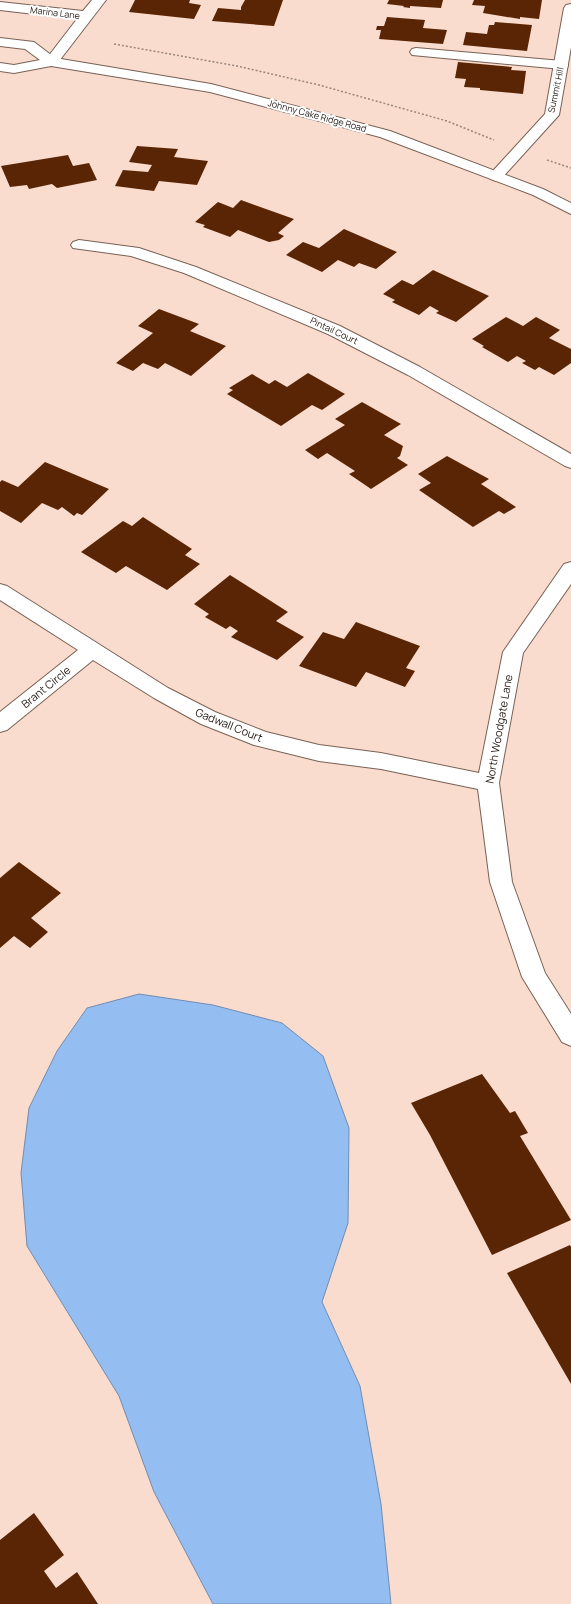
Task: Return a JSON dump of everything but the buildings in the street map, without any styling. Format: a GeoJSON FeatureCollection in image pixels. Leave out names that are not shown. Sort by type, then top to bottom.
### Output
{"type":"FeatureCollection","features":[{"type":"Feature","properties":{"kind":"street"},"geometry":{"type":"LineString","coordinates":[[51,62],[100,0]]}},
{"type":"Feature","properties":{"kind":"street","name":"Marina Lane"},"geometry":{"type":"LineString","coordinates":[[0,6],[87,16]]}},
{"type":"Feature","properties":{"kind":"street","name":"Summit Hill"},"geometry":{"type":"LineString","coordinates":[[496,176],[552,115],[571,8]]}},
{"type":"Feature","properties":{"kind":"street","name":"Johnny Cake Ridge Road"},"geometry":{"type":"LineString","coordinates":[[0,42],[29,45],[51,62]]}},
{"type":"Feature","properties":{"kind":"street","name":"Johnny Cake Ridge Road"},"geometry":{"type":"LineString","coordinates":[[0,67],[14,69],[51,62],[211,88],[385,134],[538,192],[571,209]]}},
{"type":"Feature","properties":{"kind":"street","name":"Pintail Court"},"geometry":{"type":"LineString","coordinates":[[79,245],[133,251],[190,270],[334,330],[414,371],[571,462]]}},
{"type":"Feature","properties":{"kind":"street","name":"North Woodgate Lane"},"geometry":{"type":"LineString","coordinates":[[571,568],[513,652],[488,783],[501,882],[534,976],[571,1035]]}},
{"type":"Feature","properties":{"kind":"street","name":"Gadwall Court"},"geometry":{"type":"LineString","coordinates":[[0,591],[161,693],[208,718],[262,739],[319,753],[381,762],[488,783]]}},
{"type":"Feature","properties":{"kind":"street","name":"Brant Circle"},"geometry":{"type":"LineString","coordinates":[[0,724],[92,649]]}},
{"type":"Feature","properties":{"kind":"lane"},"geometry":{"type":"LineString","coordinates":[[416,52],[562,65]]}},
{"type":"Feature","properties":{"kind":"water"},"geometry":{"type":"Polygon","coordinates":[[[139,994],[213,1005],[282,1023],[323,1056],[349,1128],[348,1223],[322,1302],[360,1386],[381,1504],[391,1604],[213,1604],[154,1492],[119,1396],[27,1246],[21,1173],[29,1108],[57,1051],[87,1008],[139,994]]]}}]}
